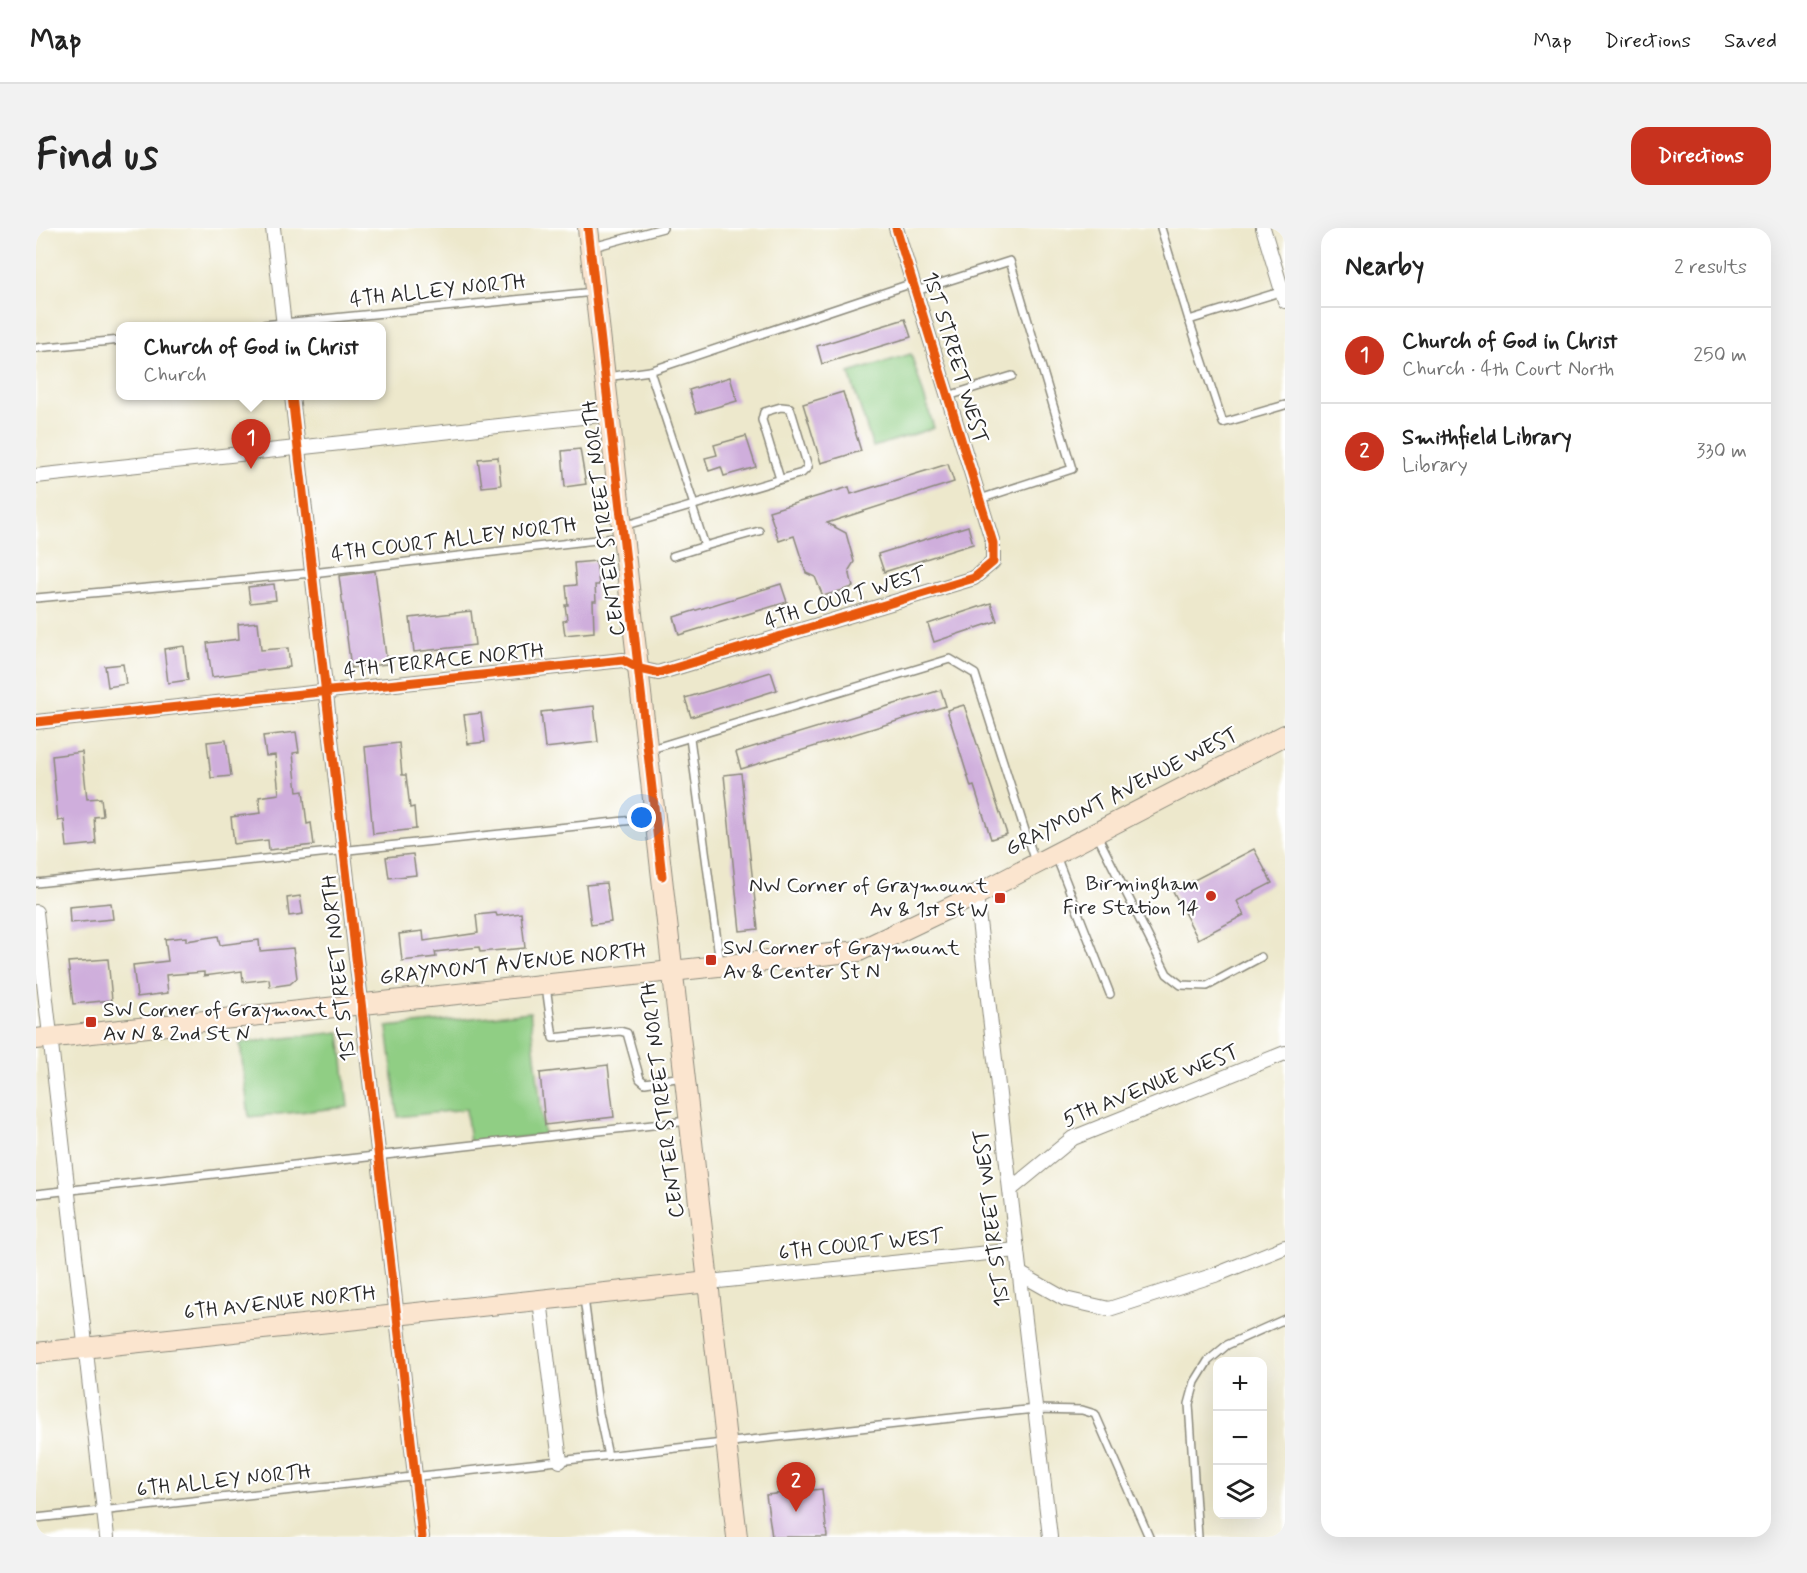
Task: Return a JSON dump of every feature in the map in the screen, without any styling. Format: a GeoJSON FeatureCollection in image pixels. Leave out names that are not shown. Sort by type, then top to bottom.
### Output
{"type":"FeatureCollection","features":[{"type":"Feature","properties":{"kind":"street"},"geometry":{"type":"LineString","coordinates":[[273,228],[284,322]]}},
{"type":"Feature","properties":{"kind":"street","name":"1ST STREET WEST"},"geometry":{"type":"LineString","coordinates":[[896,228],[980,499]]}},
{"type":"Feature","properties":{"kind":"street"},"geometry":{"type":"LineString","coordinates":[[1263,228],[1284,294]]}},
{"type":"Feature","properties":{"kind":"street","name":"CENTER STREET NORTH"},"geometry":{"type":"LineString","coordinates":[[590,238],[737,1537]]}},
{"type":"Feature","properties":{"kind":"street","name":"1ST STREET NORTH"},"geometry":{"type":"LineString","coordinates":[[292,400],[422,1537]]}},
{"type":"Feature","properties":{"kind":"street"},"geometry":{"type":"LineString","coordinates":[[36,476],[610,414]]}},
{"type":"Feature","properties":{"kind":"street","name":"4TH COURT WEST"},"geometry":{"type":"LineString","coordinates":[[640,669],[658,673],[975,578],[993,562],[993,543],[980,499]]}},
{"type":"Feature","properties":{"kind":"street","name":"4TH TERRACE NORTH"},"geometry":{"type":"LineString","coordinates":[[36,722],[623,660],[640,669]]}},
{"type":"Feature","properties":{"kind":"street","name":"GRAYMONT AVENUE WEST"},"geometry":{"type":"LineString","coordinates":[[673,971],[859,951],[976,895],[1285,735]]}},
{"type":"Feature","properties":{"kind":"street","name":"1ST STREET WEST"},"geometry":{"type":"LineString","coordinates":[[976,895],[1050,1537]]}},
{"type":"Feature","properties":{"kind":"street"},"geometry":{"type":"LineString","coordinates":[[36,912],[43,1038],[68,1191],[107,1537]]}},
{"type":"Feature","properties":{"kind":"street","name":"GRAYMONT AVENUE NORTH"},"geometry":{"type":"LineString","coordinates":[[43,1038],[673,971]]}},
{"type":"Feature","properties":{"kind":"street","name":"5TH AVENUE WEST"},"geometry":{"type":"LineString","coordinates":[[1011,1189],[1073,1137],[1155,1107],[1285,1053]]}},
{"type":"Feature","properties":{"kind":"street"},"geometry":{"type":"LineString","coordinates":[[1019,1273],[1065,1299],[1109,1309],[1218,1274],[1285,1247]]}},
{"type":"Feature","properties":{"kind":"street","name":"6TH COURT WEST"},"geometry":{"type":"LineString","coordinates":[[709,1282],[1017,1250]]}},
{"type":"Feature","properties":{"kind":"street","name":"6TH AVENUE NORTH"},"geometry":{"type":"LineString","coordinates":[[36,1353],[709,1282]]}},
{"type":"Feature","properties":{"kind":"street"},"geometry":{"type":"LineString","coordinates":[[540,1300],[560,1461]]}},
{"type":"Feature","properties":{"kind":"lane"},"geometry":{"type":"LineString","coordinates":[[590,238],[663,228]]}},
{"type":"Feature","properties":{"kind":"lane"},"geometry":{"type":"LineString","coordinates":[[1161,228],[1223,423],[1285,405]]}},
{"type":"Feature","properties":{"kind":"lane"},"geometry":{"type":"LineString","coordinates":[[606,377],[650,371],[914,287],[1010,261],[1072,469],[980,499]]}},
{"type":"Feature","properties":{"kind":"lane","name":"4TH ALLEY NORTH"},"geometry":{"type":"LineString","coordinates":[[312,322],[596,292]]}},
{"type":"Feature","properties":{"kind":"lane"},"geometry":{"type":"LineString","coordinates":[[1189,320],[1284,294]]}},
{"type":"Feature","properties":{"kind":"lane"},"geometry":{"type":"LineString","coordinates":[[36,348],[116,340]]}},
{"type":"Feature","properties":{"kind":"lane"},"geometry":{"type":"LineString","coordinates":[[650,371],[705,546]]}},
{"type":"Feature","properties":{"kind":"lane"},"geometry":{"type":"LineString","coordinates":[[948,396],[1011,376]]}},
{"type":"Feature","properties":{"kind":"lane","name":"4TH COURT ALLEY NORTH"},"geometry":{"type":"LineString","coordinates":[[36,598],[312,573],[624,531],[693,505],[802,473],[808,467],[790,408],[781,407],[764,412],[762,420],[780,479]]}},
{"type":"Feature","properties":{"kind":"lane"},"geometry":{"type":"LineString","coordinates":[[673,556],[759,531]]}},
{"type":"Feature","properties":{"kind":"lane"},"geometry":{"type":"LineString","coordinates":[[648,750],[950,659],[975,674],[1035,864]]}},
{"type":"Feature","properties":{"kind":"lane"},"geometry":{"type":"LineString","coordinates":[[690,738],[720,966]]}},
{"type":"Feature","properties":{"kind":"lane"},"geometry":{"type":"LineString","coordinates":[[36,883],[656,818]]}},
{"type":"Feature","properties":{"kind":"lane"},"geometry":{"type":"LineString","coordinates":[[1095,833],[1167,974],[1181,985],[1207,986],[1261,957]]}},
{"type":"Feature","properties":{"kind":"lane"},"geometry":{"type":"LineString","coordinates":[[1055,854],[1110,994]]}},
{"type":"Feature","properties":{"kind":"lane"},"geometry":{"type":"LineString","coordinates":[[546,984],[553,1038],[620,1031],[627,1033],[640,1079],[645,1083],[685,1076]]}},
{"type":"Feature","properties":{"kind":"lane"},"geometry":{"type":"LineString","coordinates":[[36,1194],[690,1121]]}},
{"type":"Feature","properties":{"kind":"lane"},"geometry":{"type":"LineString","coordinates":[[583,1295],[599,1413],[608,1456]]}},
{"type":"Feature","properties":{"kind":"lane"},"geometry":{"type":"LineString","coordinates":[[1198,1537],[1190,1414],[1195,1382],[1208,1361],[1227,1345],[1285,1319]]}},
{"type":"Feature","properties":{"kind":"lane","name":"6TH ALLEY NORTH"},"geometry":{"type":"LineString","coordinates":[[36,1518],[1035,1409],[1082,1410],[1095,1414],[1149,1537]]}},
{"type":"Feature","properties":{"kind":"green space"},"geometry":{"type":"Polygon","coordinates":[[[911,354],[934,428],[873,447],[849,373],[911,354]]]}},
{"type":"Feature","properties":{"kind":"green space"},"geometry":{"type":"Polygon","coordinates":[[[530,1012],[544,1135],[470,1143],[466,1109],[398,1117],[387,1027],[530,1012]]]}},
{"type":"Feature","properties":{"kind":"green space"},"geometry":{"type":"Polygon","coordinates":[[[340,1032],[348,1107],[249,1117],[240,1043],[340,1032]]]}},
{"type":"Feature","properties":{"kind":"building"},"geometry":{"type":"Polygon","coordinates":[[[905,319],[911,337],[822,364],[817,346],[905,319]]]}},
{"type":"Feature","properties":{"kind":"building"},"geometry":{"type":"Polygon","coordinates":[[[730,377],[737,401],[696,413],[689,390],[730,377]]]}},
{"type":"Feature","properties":{"kind":"building"},"geometry":{"type":"Polygon","coordinates":[[[843,392],[861,451],[821,463],[803,404],[843,392]]]}},
{"type":"Feature","properties":{"kind":"building"},"geometry":{"type":"Polygon","coordinates":[[[746,436],[756,467],[724,476],[721,467],[709,471],[705,458],[717,455],[714,445],[746,436]]]}},
{"type":"Feature","properties":{"kind":"building"},"geometry":{"type":"Polygon","coordinates":[[[580,449],[586,484],[565,487],[562,451],[580,449]]]}},
{"type":"Feature","properties":{"kind":"building"},"geometry":{"type":"Polygon","coordinates":[[[498,457],[501,485],[482,487],[478,459],[498,457]]]}},
{"type":"Feature","properties":{"kind":"building"},"geometry":{"type":"Polygon","coordinates":[[[948,464],[954,482],[827,523],[846,533],[854,562],[849,570],[853,587],[823,596],[815,577],[806,573],[794,536],[779,541],[769,511],[849,487],[851,494],[948,464]]]}},
{"type":"Feature","properties":{"kind":"building"},"geometry":{"type":"Polygon","coordinates":[[[968,526],[973,544],[884,572],[878,554],[968,526]]]}},
{"type":"Feature","properties":{"kind":"building"},"geometry":{"type":"Polygon","coordinates":[[[596,561],[599,585],[595,585],[596,601],[593,601],[594,632],[565,635],[563,621],[567,620],[565,605],[568,605],[566,586],[576,585],[574,563],[596,561]]]}},
{"type":"Feature","properties":{"kind":"building"},"geometry":{"type":"Polygon","coordinates":[[[375,571],[387,664],[351,668],[339,576],[375,571]]]}},
{"type":"Feature","properties":{"kind":"building"},"geometry":{"type":"Polygon","coordinates":[[[274,584],[276,600],[250,603],[248,587],[274,584]]]}},
{"type":"Feature","properties":{"kind":"building"},"geometry":{"type":"Polygon","coordinates":[[[781,584],[787,602],[679,635],[674,617],[781,584]]]}},
{"type":"Feature","properties":{"kind":"building"},"geometry":{"type":"Polygon","coordinates":[[[991,603],[997,621],[934,642],[928,624],[991,603]]]}},
{"type":"Feature","properties":{"kind":"building"},"geometry":{"type":"Polygon","coordinates":[[[471,611],[475,645],[414,652],[410,618],[471,611]]]}},
{"type":"Feature","properties":{"kind":"building"},"geometry":{"type":"Polygon","coordinates":[[[258,622],[261,650],[288,648],[290,667],[212,677],[207,643],[239,639],[238,624],[258,622]]]}},
{"type":"Feature","properties":{"kind":"building"},"geometry":{"type":"Polygon","coordinates":[[[184,646],[188,680],[168,683],[164,649],[184,646]]]}},
{"type":"Feature","properties":{"kind":"building"},"geometry":{"type":"Polygon","coordinates":[[[123,664],[126,684],[108,687],[105,666],[123,664]]]}},
{"type":"Feature","properties":{"kind":"building"},"geometry":{"type":"Polygon","coordinates":[[[771,672],[777,690],[691,717],[685,698],[771,672]]]}},
{"type":"Feature","properties":{"kind":"building"},"geometry":{"type":"Polygon","coordinates":[[[941,690],[946,706],[741,769],[736,752],[941,690]]]}},
{"type":"Feature","properties":{"kind":"building"},"geometry":{"type":"Polygon","coordinates":[[[964,705],[1007,834],[991,839],[974,786],[971,787],[947,710],[964,705]]]}},
{"type":"Feature","properties":{"kind":"building"},"geometry":{"type":"Polygon","coordinates":[[[594,706],[598,742],[545,748],[541,712],[594,706]]]}},
{"type":"Feature","properties":{"kind":"building"},"geometry":{"type":"Polygon","coordinates":[[[481,713],[485,742],[468,744],[464,715],[481,713]]]}},
{"type":"Feature","properties":{"kind":"building"},"geometry":{"type":"Polygon","coordinates":[[[296,732],[299,752],[293,753],[297,792],[303,791],[307,824],[311,823],[314,845],[269,850],[268,840],[234,844],[231,817],[261,813],[259,797],[279,794],[275,755],[266,756],[263,736],[296,732]]]}},
{"type":"Feature","properties":{"kind":"building"},"geometry":{"type":"Polygon","coordinates":[[[226,740],[231,776],[211,778],[207,742],[226,740]]]}},
{"type":"Feature","properties":{"kind":"building"},"geometry":{"type":"Polygon","coordinates":[[[399,743],[402,775],[406,775],[410,808],[414,807],[416,829],[373,834],[365,747],[399,743]]]}},
{"type":"Feature","properties":{"kind":"building"},"geometry":{"type":"Polygon","coordinates":[[[82,752],[87,799],[101,798],[103,816],[94,817],[96,844],[67,847],[64,820],[58,821],[52,756],[82,752]]]}},
{"type":"Feature","properties":{"kind":"building"},"geometry":{"type":"Polygon","coordinates":[[[741,773],[758,929],[740,931],[724,775],[741,773]]]}},
{"type":"Feature","properties":{"kind":"building","name":"Birmingham Fire Station 14"},"geometry":{"type":"Polygon","coordinates":[[[1254,849],[1272,883],[1237,901],[1244,915],[1198,939],[1173,891],[1254,849]]]}},
{"type":"Feature","properties":{"kind":"building"},"geometry":{"type":"Polygon","coordinates":[[[413,854],[416,875],[389,878],[386,857],[413,854]]]}},
{"type":"Feature","properties":{"kind":"building"},"geometry":{"type":"Polygon","coordinates":[[[606,883],[611,922],[591,925],[586,885],[606,883]]]}},
{"type":"Feature","properties":{"kind":"building"},"geometry":{"type":"Polygon","coordinates":[[[300,896],[303,914],[289,916],[287,898],[300,896]]]}},
{"type":"Feature","properties":{"kind":"building"},"geometry":{"type":"Polygon","coordinates":[[[111,903],[113,919],[70,923],[69,907],[111,903]]]}},
{"type":"Feature","properties":{"kind":"building"},"geometry":{"type":"Polygon","coordinates":[[[496,913],[497,916],[521,913],[525,948],[480,952],[479,947],[435,952],[436,957],[402,961],[399,934],[423,931],[424,941],[478,933],[476,915],[496,913]]]}},
{"type":"Feature","properties":{"kind":"building"},"geometry":{"type":"Polygon","coordinates":[[[218,936],[220,945],[259,940],[260,951],[293,948],[297,978],[290,984],[270,987],[269,979],[243,982],[242,971],[204,976],[204,972],[166,975],[168,993],[137,997],[133,965],[168,961],[165,939],[186,937],[186,941],[218,936]]]}},
{"type":"Feature","properties":{"kind":"building"},"geometry":{"type":"Polygon","coordinates":[[[108,959],[112,1000],[73,1004],[68,962],[108,959]]]}},
{"type":"Feature","properties":{"kind":"building"},"geometry":{"type":"Polygon","coordinates":[[[608,1065],[614,1117],[545,1125],[540,1073],[608,1065]]]}},
{"type":"Feature","properties":{"kind":"building"},"geometry":{"type":"Polygon","coordinates":[[[822,1489],[827,1537],[772,1537],[766,1495],[822,1489]]]}},
{"type":"Feature","properties":{"kind":"cycle path"},"geometry":{"type":"LineString","coordinates":[[588,228],[662,876]]}},
{"type":"Feature","properties":{"kind":"cycle path"},"geometry":{"type":"LineString","coordinates":[[36,722],[623,660],[640,669],[658,673],[974,578],[993,562],[993,543],[896,228]]}},
{"type":"Feature","properties":{"kind":"cycle path"},"geometry":{"type":"LineString","coordinates":[[292,400],[422,1537]]}},
{"type":"Feature","properties":{"kind":"place","name":"Church of God in Christ"},"geometry":{"type":"Point","coordinates":[251,469]}},
{"type":"Feature","properties":{"kind":"place","name":"Birmingham Fire Station 14"},"geometry":{"type":"Point","coordinates":[1211,896]}},
{"type":"Feature","properties":{"kind":"place","name":"NW Corner of Graymount Av & 1st St W"},"geometry":{"type":"Point","coordinates":[1000,898]}},
{"type":"Feature","properties":{"kind":"place","name":"SW Corner of Graymount Av & Center St N"},"geometry":{"type":"Point","coordinates":[711,960]}},
{"type":"Feature","properties":{"kind":"place","name":"SW Corner of Graymont Av N & 2nd St N"},"geometry":{"type":"Point","coordinates":[91,1022]}},
{"type":"Feature","properties":{"kind":"place","name":"Smithfield Library"},"geometry":{"type":"Point","coordinates":[796,1512]}}]}
